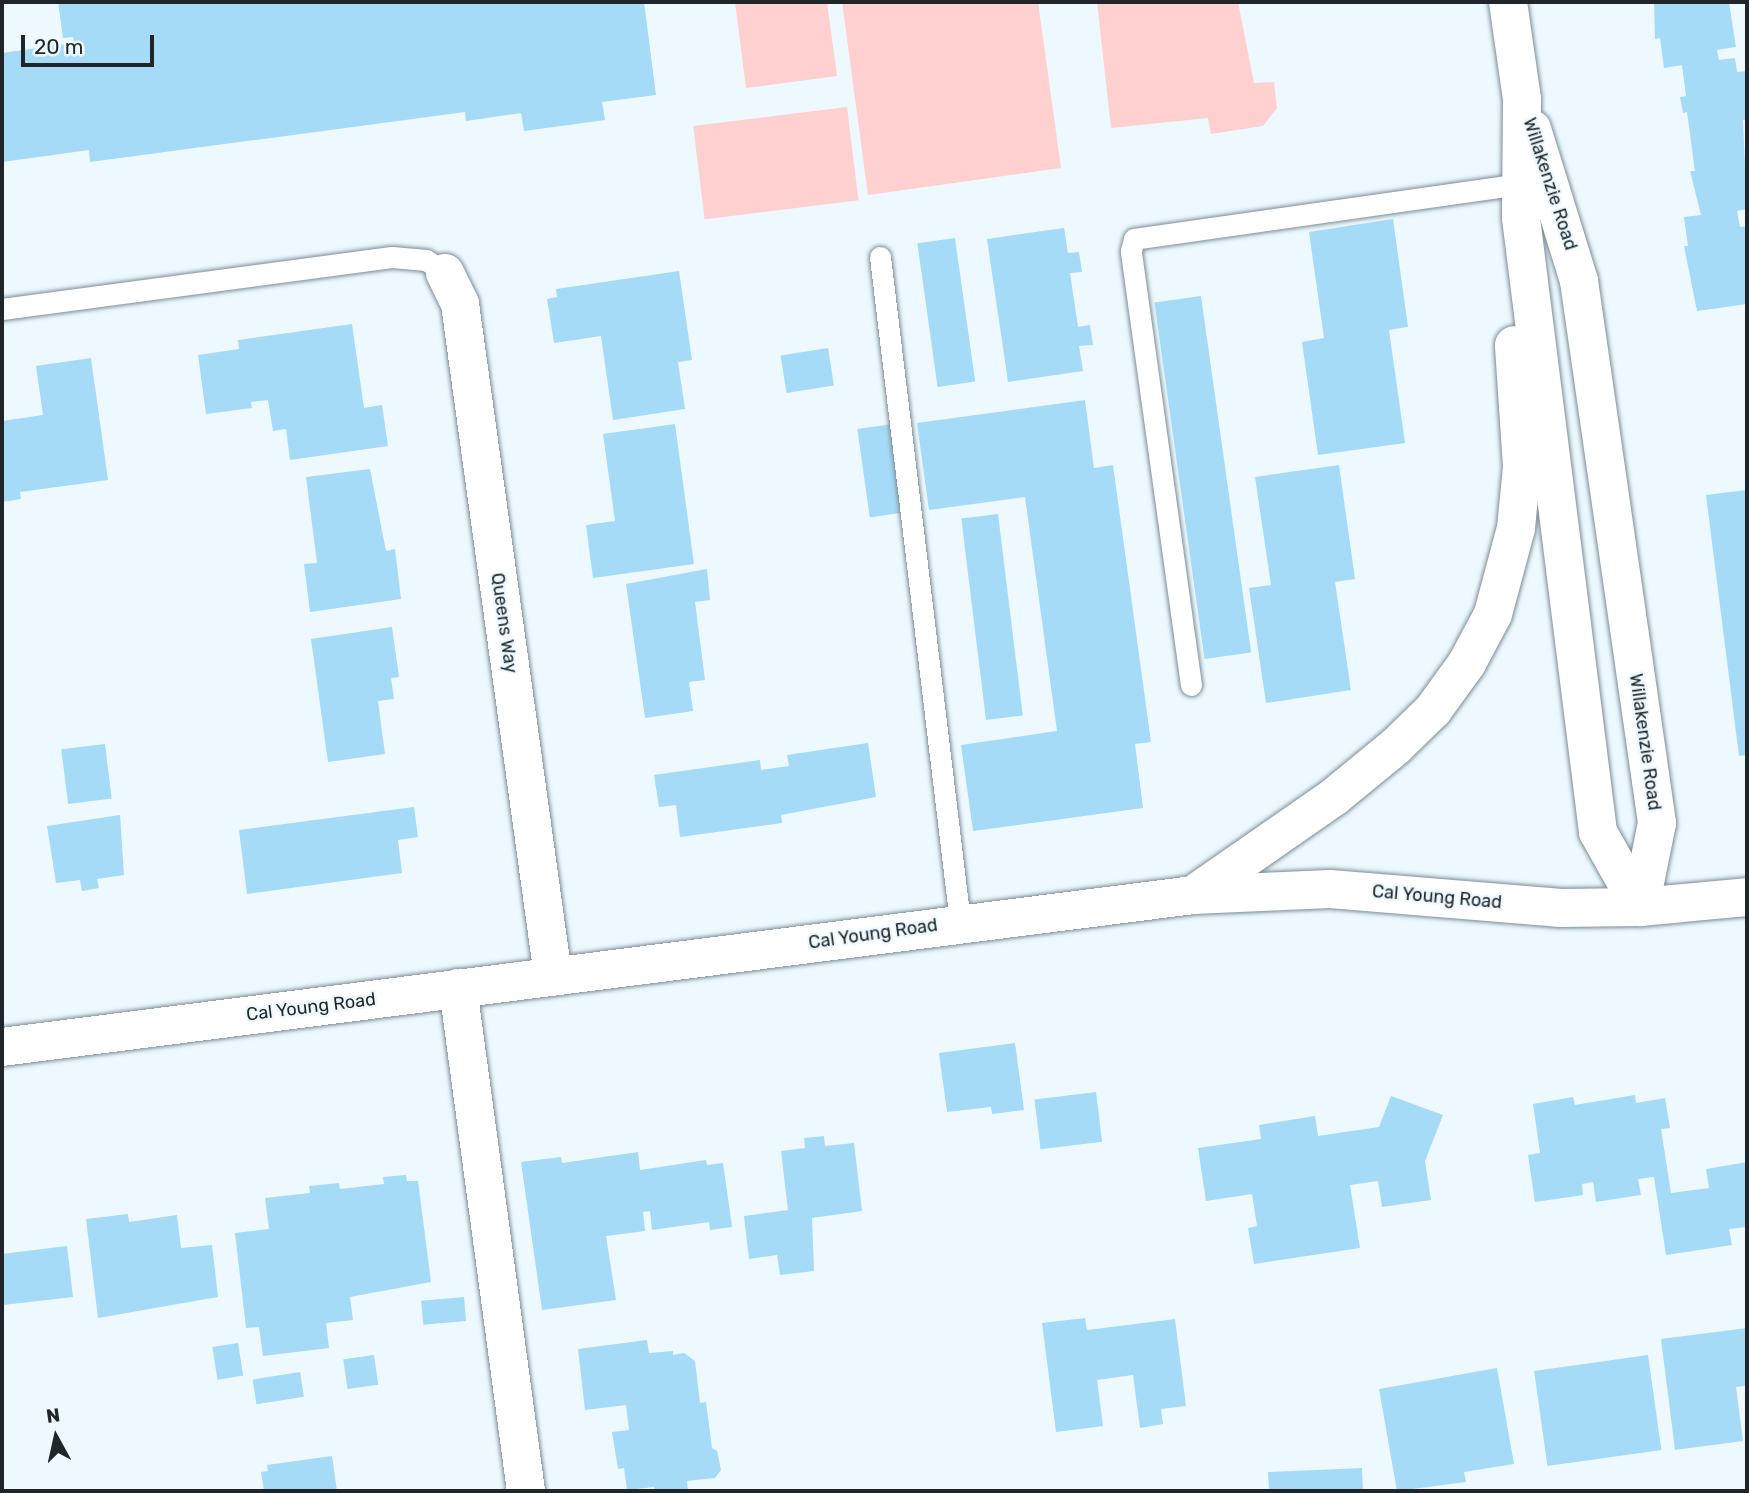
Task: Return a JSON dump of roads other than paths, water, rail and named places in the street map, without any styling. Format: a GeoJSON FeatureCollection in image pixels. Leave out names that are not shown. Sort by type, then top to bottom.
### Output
{"type":"FeatureCollection","features":[{"type":"Feature","properties":{"kind":"street","name":"Willakenzie Road"},"geometry":{"type":"LineString","coordinates":[[1508,2],[1522,99],[1521,201],[1598,832],[1640,907]]}},
{"type":"Feature","properties":{"kind":"street","name":"Willakenzie Road"},"geometry":{"type":"LineString","coordinates":[[1522,99],[1579,281],[1657,823],[1640,907]]}},
{"type":"Feature","properties":{"kind":"street"},"geometry":{"type":"LineString","coordinates":[[1192,895],[1334,797],[1396,747],[1433,710],[1468,663],[1493,614],[1511,558],[1522,467],[1511,284],[1521,201]]}},
{"type":"Feature","properties":{"kind":"street","name":"Queens Way"},"geometry":{"type":"LineString","coordinates":[[445,273],[460,303],[553,976]]}},
{"type":"Feature","properties":{"kind":"street","name":"Cal Young Road"},"geometry":{"type":"LineString","coordinates":[[2,1047],[960,922],[1192,895],[1330,889],[1562,908],[1640,907],[1747,897]]}},
{"type":"Feature","properties":{"kind":"street"},"geometry":{"type":"LineString","coordinates":[[457,988],[526,1491]]}},
{"type":"Feature","properties":{"kind":"lane"},"geometry":{"type":"LineString","coordinates":[[1191,685],[1131,251],[1135,239],[1521,201]]}},
{"type":"Feature","properties":{"kind":"lane"},"geometry":{"type":"LineString","coordinates":[[2,309],[392,257],[426,260],[445,273]]}},
{"type":"Feature","properties":{"kind":"lane"},"geometry":{"type":"LineString","coordinates":[[880,257],[960,922]]}}]}
